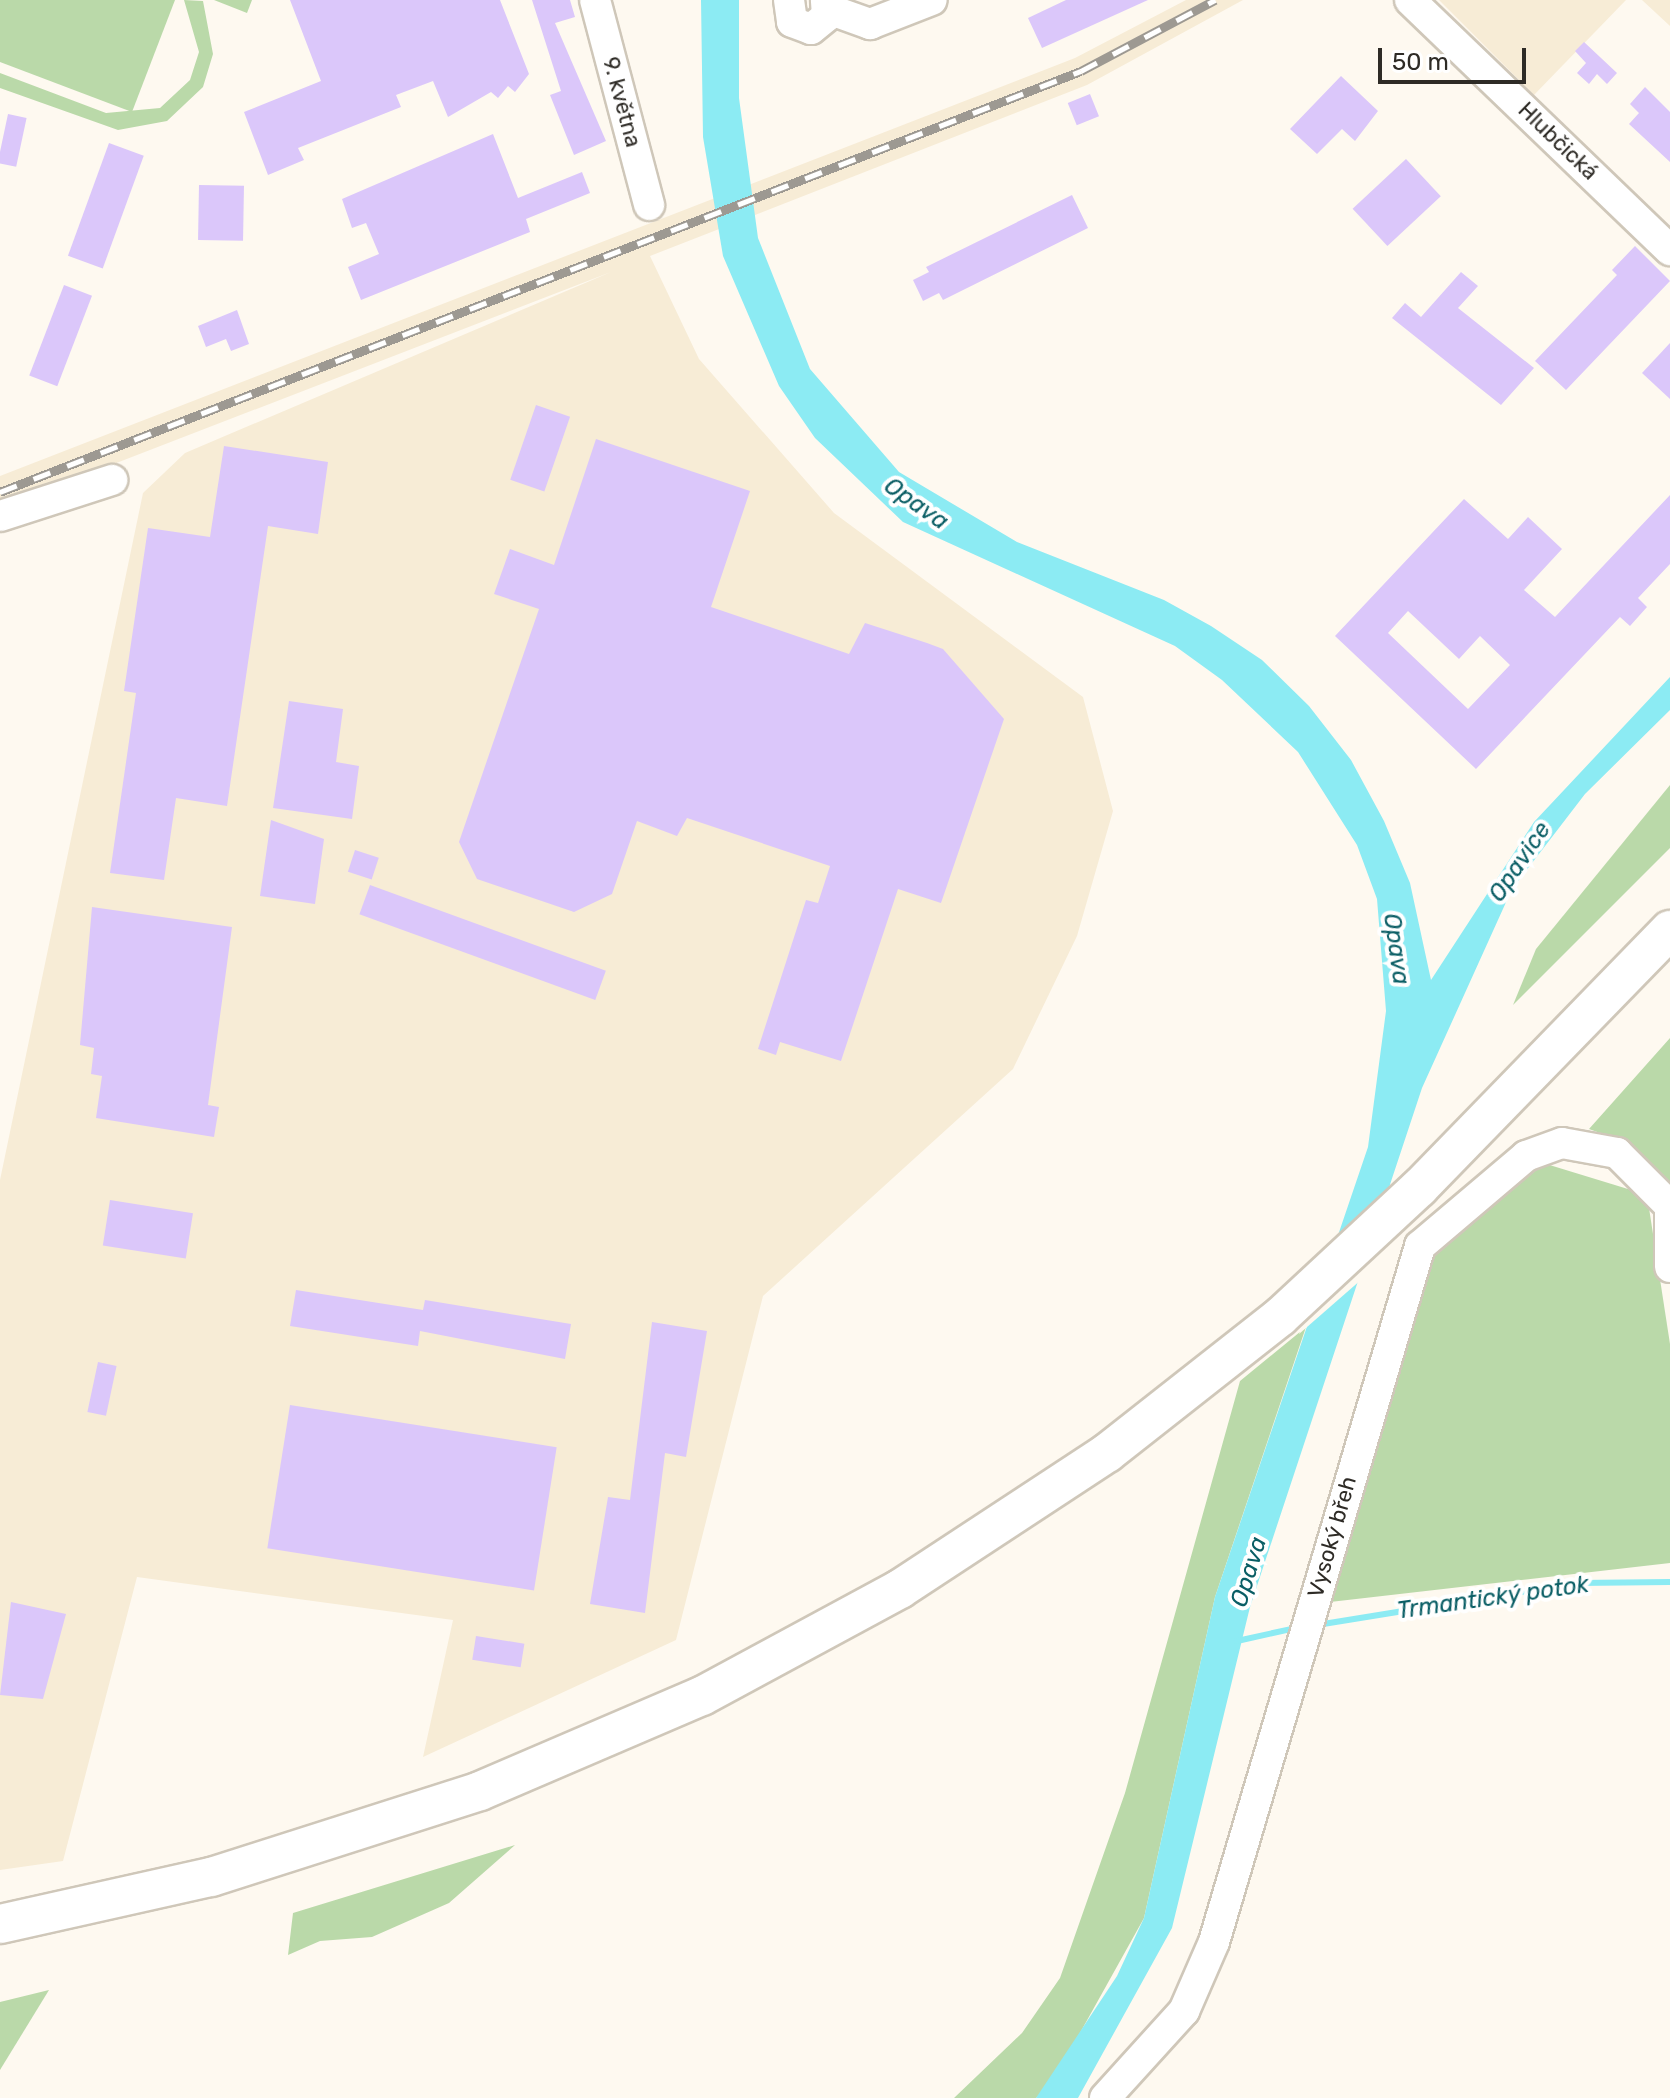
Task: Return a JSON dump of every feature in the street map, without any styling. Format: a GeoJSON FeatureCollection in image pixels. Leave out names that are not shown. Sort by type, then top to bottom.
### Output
{"type":"FeatureCollection","features":[{"type":"Feature","properties":{"kind":"main road"},"geometry":{"type":"LineString","coordinates":[[0,1924],[211,1877],[421,1813],[622,1733],[848,1620],[1037,1502],[1205,1379],[1349,1255],[1512,1096],[1670,930]]}},
{"type":"Feature","properties":{"kind":"street","name":"9. května"},"geometry":{"type":"LineString","coordinates":[[595,0],[649,205]]}},
{"type":"Feature","properties":{"kind":"street"},"geometry":{"type":"LineString","coordinates":[[789,0],[788,15],[804,29],[823,22],[827,5],[870,24],[932,0]]}},
{"type":"Feature","properties":{"kind":"street","name":"Hlubčická"},"geometry":{"type":"LineString","coordinates":[[1410,0],[1670,250]]}},
{"type":"Feature","properties":{"kind":"street"},"geometry":{"type":"LineString","coordinates":[[0,516],[112,480]]}},
{"type":"Feature","properties":{"kind":"street","name":"Vysoký břeh"},"geometry":{"type":"LineString","coordinates":[[1105,2098],[1184,2011],[1214,1942],[1420,1246],[1526,1156],[1562,1143],[1617,1153],[1670,1206]]}},
{"type":"Feature","properties":{"kind":"street"},"geometry":{"type":"LineString","coordinates":[[1670,1213],[1670,1267]]}},
{"type":"Feature","properties":{"kind":"shaded area"},"geometry":{"type":"Polygon","coordinates":[[[1186,0],[1243,0],[1087,85],[650,256],[699,359],[834,513],[1083,697],[1113,811],[1077,936],[1013,1069],[763,1296],[676,1640],[423,1757],[453,1620],[137,1577],[63,1861],[0,1870],[0,1180],[143,493],[185,453],[611,272],[0,508],[0,476],[1075,58],[1186,0]]]}},
{"type":"Feature","properties":{"kind":"shaded area"},"geometry":{"type":"Polygon","coordinates":[[[1439,0],[1626,0],[1534,95],[1439,0]]]}},
{"type":"Feature","properties":{"kind":"shaded area"},"geometry":{"type":"Polygon","coordinates":[[[1642,0],[1670,0],[1670,26],[1642,0]]]}},
{"type":"Feature","properties":{"kind":"green space"},"geometry":{"type":"Polygon","coordinates":[[[0,0],[175,0],[132,112],[0,62],[0,0]]]}},
{"type":"Feature","properties":{"kind":"green space"},"geometry":{"type":"Polygon","coordinates":[[[184,0],[203,1],[213,54],[203,87],[167,121],[118,130],[0,88],[0,73],[106,113],[160,108],[190,80],[199,52],[184,0]]]}},
{"type":"Feature","properties":{"kind":"green space"},"geometry":{"type":"Polygon","coordinates":[[[214,0],[252,0],[247,13],[214,0]]]}},
{"type":"Feature","properties":{"kind":"green space"},"geometry":{"type":"Polygon","coordinates":[[[1670,785],[1670,848],[1513,1005],[1536,949],[1670,785]]]}},
{"type":"Feature","properties":{"kind":"green space"},"geometry":{"type":"Polygon","coordinates":[[[1670,1038],[1670,1185],[1622,1141],[1589,1129],[1670,1038]]]}},
{"type":"Feature","properties":{"kind":"green space"},"geometry":{"type":"Polygon","coordinates":[[[1543,1163],[1641,1193],[1649,1208],[1670,1344],[1670,1563],[1330,1602],[1418,1266],[1446,1234],[1543,1163]]]}},
{"type":"Feature","properties":{"kind":"green space"},"geometry":{"type":"Polygon","coordinates":[[[1306,1327],[1215,1597],[1144,1918],[1051,2085],[1036,2098],[954,2098],[1022,2033],[1060,1978],[1125,1793],[1240,1381],[1306,1327]]]}},
{"type":"Feature","properties":{"kind":"green space"},"geometry":{"type":"Polygon","coordinates":[[[515,1845],[449,1903],[372,1937],[320,1941],[288,1955],[293,1913],[515,1845]]]}},
{"type":"Feature","properties":{"kind":"green space"},"geometry":{"type":"Polygon","coordinates":[[[49,1990],[0,2070],[0,2002],[49,1990]]]}},
{"type":"Feature","properties":{"kind":"water"},"geometry":{"type":"Polygon","coordinates":[[[701,0],[739,0],[739,98],[758,238],[810,369],[899,472],[1017,542],[1164,600],[1211,626],[1262,660],[1309,706],[1351,760],[1384,821],[1410,883],[1431,980],[1534,822],[1670,677],[1670,710],[1585,794],[1512,889],[1422,1088],[1250,1607],[1172,1928],[1078,2098],[1036,2098],[1117,1976],[1144,1918],[1215,1597],[1368,1147],[1386,1011],[1377,899],[1357,845],[1298,752],[1222,680],[1175,646],[903,522],[815,438],[779,386],[723,256],[703,137],[701,0]]]}},
{"type":"Feature","properties":{"kind":"pier"},"geometry":{"type":"Polygon","coordinates":[[[1389,1196],[1362,1279],[1299,1334],[1327,1255],[1389,1196]]]}},
{"type":"Feature","properties":{"kind":"building"},"geometry":{"type":"Polygon","coordinates":[[[290,0],[500,0],[529,74],[515,92],[508,86],[498,98],[491,92],[448,117],[433,81],[396,95],[401,107],[298,148],[304,160],[268,175],[244,112],[321,81],[290,0]]]}},
{"type":"Feature","properties":{"kind":"building"},"geometry":{"type":"Polygon","coordinates":[[[532,0],[570,0],[575,17],[555,23],[606,141],[574,155],[550,95],[561,91],[532,0]]]}},
{"type":"Feature","properties":{"kind":"building"},"geometry":{"type":"Polygon","coordinates":[[[1066,0],[1148,0],[1042,48],[1028,18],[1066,0]]]}},
{"type":"Feature","properties":{"kind":"building"},"geometry":{"type":"Polygon","coordinates":[[[1584,42],[1617,73],[1607,84],[1597,74],[1589,84],[1577,73],[1586,63],[1575,51],[1584,42]]]}},
{"type":"Feature","properties":{"kind":"building"},"geometry":{"type":"Polygon","coordinates":[[[1341,76],[1378,111],[1355,141],[1342,129],[1317,154],[1290,129],[1341,76]]]}},
{"type":"Feature","properties":{"kind":"building"},"geometry":{"type":"Polygon","coordinates":[[[1645,87],[1670,112],[1670,162],[1629,124],[1639,113],[1630,104],[1645,87]]]}},
{"type":"Feature","properties":{"kind":"building"},"geometry":{"type":"Polygon","coordinates":[[[1090,94],[1099,116],[1077,125],[1068,103],[1090,94]]]}},
{"type":"Feature","properties":{"kind":"building"},"geometry":{"type":"Polygon","coordinates":[[[8,114],[27,118],[16,167],[0,163],[8,114]]]}},
{"type":"Feature","properties":{"kind":"building"},"geometry":{"type":"Polygon","coordinates":[[[493,134],[518,198],[582,172],[590,193],[526,219],[530,232],[361,300],[348,267],[379,254],[366,223],[352,228],[342,199],[493,134]]]}},
{"type":"Feature","properties":{"kind":"building"},"geometry":{"type":"Polygon","coordinates":[[[109,143],[144,156],[103,268],[68,256],[109,143]]]}},
{"type":"Feature","properties":{"kind":"building"},"geometry":{"type":"Polygon","coordinates":[[[1406,159],[1441,196],[1387,246],[1353,209],[1406,159]]]}},
{"type":"Feature","properties":{"kind":"building"},"geometry":{"type":"Polygon","coordinates":[[[199,185],[244,186],[243,241],[198,240],[199,185]]]}},
{"type":"Feature","properties":{"kind":"building"},"geometry":{"type":"Polygon","coordinates":[[[1072,195],[1088,228],[943,300],[939,293],[923,301],[913,280],[929,272],[926,267],[1072,195]]]}},
{"type":"Feature","properties":{"kind":"building"},"geometry":{"type":"Polygon","coordinates":[[[1635,246],[1670,281],[1566,390],[1535,361],[1617,275],[1612,270],[1635,246]]]}},
{"type":"Feature","properties":{"kind":"building"},"geometry":{"type":"Polygon","coordinates":[[[1461,272],[1478,286],[1458,308],[1534,368],[1501,405],[1392,318],[1405,303],[1421,317],[1461,272]]]}},
{"type":"Feature","properties":{"kind":"building"},"geometry":{"type":"Polygon","coordinates":[[[64,285],[92,296],[57,386],[29,376],[64,285]]]}},
{"type":"Feature","properties":{"kind":"building"},"geometry":{"type":"Polygon","coordinates":[[[237,310],[249,344],[231,351],[226,339],[206,347],[198,326],[237,310]]]}},
{"type":"Feature","properties":{"kind":"building"},"geometry":{"type":"Polygon","coordinates":[[[1670,343],[1670,399],[1642,373],[1670,343]]]}},
{"type":"Feature","properties":{"kind":"building"},"geometry":{"type":"Polygon","coordinates":[[[536,405],[570,417],[544,491],[510,480],[536,405]]]}},
{"type":"Feature","properties":{"kind":"building"},"geometry":{"type":"Polygon","coordinates":[[[596,439],[750,491],[711,607],[849,654],[865,623],[943,649],[1004,719],[941,903],[898,889],[841,1061],[780,1042],[776,1055],[758,1049],[806,900],[818,903],[830,866],[687,818],[677,836],[637,821],[612,894],[574,912],[477,879],[459,842],[539,609],[494,594],[510,549],[554,565],[596,439]]]}},
{"type":"Feature","properties":{"kind":"building"},"geometry":{"type":"Polygon","coordinates":[[[224,446],[328,462],[318,534],[268,526],[227,806],[176,798],[164,880],[110,873],[136,693],[124,691],[148,528],[210,537],[224,446]]]}},
{"type":"Feature","properties":{"kind":"building"},"geometry":{"type":"Polygon","coordinates":[[[1670,495],[1670,564],[1638,598],[1647,607],[1630,626],[1620,617],[1476,769],[1335,636],[1464,499],[1508,539],[1528,517],[1562,549],[1524,590],[1555,617],[1670,495]],[[1408,611],[1388,633],[1468,709],[1510,665],[1480,636],[1459,659],[1408,611]]]}},
{"type":"Feature","properties":{"kind":"building"},"geometry":{"type":"Polygon","coordinates":[[[289,701],[343,709],[336,762],[359,766],[352,819],[273,808],[289,701]]]}},
{"type":"Feature","properties":{"kind":"building"},"geometry":{"type":"Polygon","coordinates":[[[271,820],[324,839],[315,904],[260,896],[271,820]]]}},
{"type":"Feature","properties":{"kind":"building"},"geometry":{"type":"Polygon","coordinates":[[[355,850],[379,858],[372,880],[348,872],[355,850]]]}},
{"type":"Feature","properties":{"kind":"building"},"geometry":{"type":"Polygon","coordinates":[[[370,885],[606,971],[595,1000],[359,914],[370,885]]]}},
{"type":"Feature","properties":{"kind":"building"},"geometry":{"type":"Polygon","coordinates":[[[92,907],[232,927],[208,1105],[219,1107],[214,1137],[96,1118],[102,1076],[91,1074],[94,1048],[80,1045],[92,907]]]}},
{"type":"Feature","properties":{"kind":"building"},"geometry":{"type":"Polygon","coordinates":[[[110,1200],[193,1213],[186,1259],[103,1245],[110,1200]]]}},
{"type":"Feature","properties":{"kind":"building"},"geometry":{"type":"Polygon","coordinates":[[[296,1290],[423,1310],[425,1300],[571,1324],[565,1359],[420,1331],[418,1346],[290,1326],[296,1290]]]}},
{"type":"Feature","properties":{"kind":"building"},"geometry":{"type":"Polygon","coordinates":[[[652,1322],[707,1331],[686,1457],[665,1453],[645,1613],[590,1604],[608,1497],[630,1500],[652,1322]]]}},
{"type":"Feature","properties":{"kind":"building"},"geometry":{"type":"Polygon","coordinates":[[[98,1362],[117,1366],[106,1416],[87,1412],[98,1362]]]}},
{"type":"Feature","properties":{"kind":"building"},"geometry":{"type":"Polygon","coordinates":[[[290,1405],[557,1447],[534,1590],[267,1548],[290,1405]]]}},
{"type":"Feature","properties":{"kind":"building"},"geometry":{"type":"Polygon","coordinates":[[[11,1602],[66,1614],[43,1699],[0,1695],[11,1602]]]}},
{"type":"Feature","properties":{"kind":"building"},"geometry":{"type":"Polygon","coordinates":[[[476,1636],[524,1644],[521,1667],[472,1660],[476,1636]]]}},
{"type":"Feature","properties":{"kind":"waterway","name":"Trmantický potok"},"geometry":{"type":"LineString","coordinates":[[1317,1625],[1577,1583],[1670,1582]]}},
{"type":"Feature","properties":{"kind":"waterway","name":"Trmantický potok"},"geometry":{"type":"LineString","coordinates":[[1237,1641],[1291,1629]]}},
{"type":"Feature","properties":{"kind":"railway"},"geometry":{"type":"LineString","coordinates":[[0,492],[1081,71],[1215,0]]}},
{"type":"Feature","properties":{"kind":"water label","name":"Opava"},"geometry":{"type":"Point","coordinates":[916,504]}},
{"type":"Feature","properties":{"kind":"water label","name":"Opavice"},"geometry":{"type":"Point","coordinates":[1520,862]}},
{"type":"Feature","properties":{"kind":"water label","name":"Opava"},"geometry":{"type":"Point","coordinates":[1396,949]}},
{"type":"Feature","properties":{"kind":"water label","name":"Opava"},"geometry":{"type":"Point","coordinates":[1249,1572]}}]}
